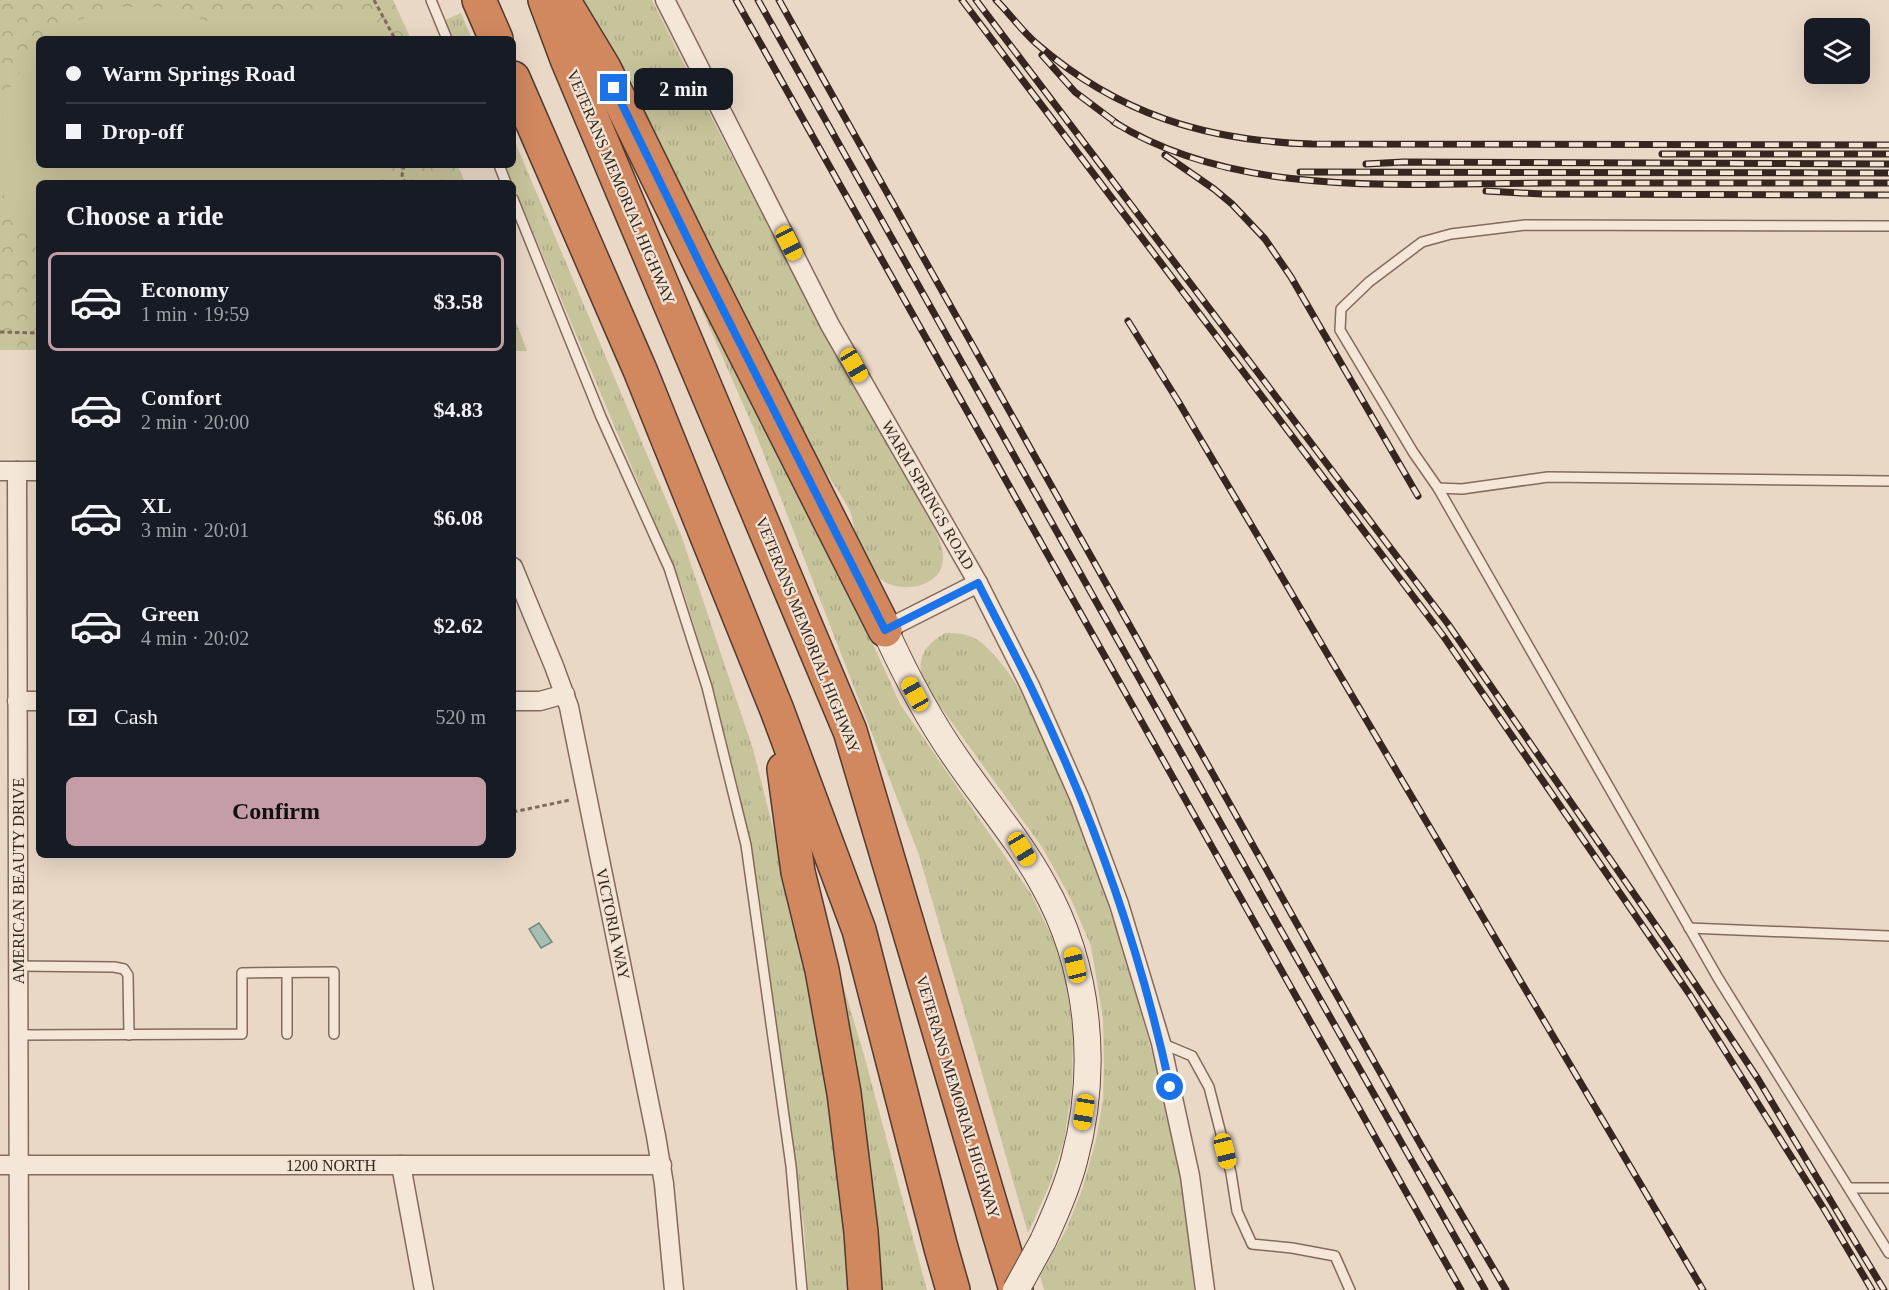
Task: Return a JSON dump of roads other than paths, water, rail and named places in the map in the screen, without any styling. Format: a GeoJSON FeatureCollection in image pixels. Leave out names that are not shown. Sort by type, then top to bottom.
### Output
{"type":"FeatureCollection","features":[{"type":"Feature","properties":{"kind":"highway"},"geometry":{"type":"LineString","coordinates":[[479,0],[495,36]]}},
{"type":"Feature","properties":{"kind":"highway","name":"VETERANS MEMORIAL HIGHWAY"},"geometry":{"type":"LineString","coordinates":[[545,0],[567,59],[850,731],[1016,1290]]}},
{"type":"Feature","properties":{"kind":"highway"},"geometry":{"type":"LineString","coordinates":[[563,0],[604,68],[885,630]]}},
{"type":"Feature","properties":{"kind":"highway"},"geometry":{"type":"LineString","coordinates":[[516,85],[640,370],[777,711],[859,930],[953,1290]]}},
{"type":"Feature","properties":{"kind":"highway"},"geometry":{"type":"LineString","coordinates":[[777,711],[798,872],[822,970],[844,1094],[861,1232],[865,1290]]}},
{"type":"Feature","properties":{"kind":"main road"},"geometry":{"type":"LineString","coordinates":[[885,630],[905,675],[926,712],[958,761],[1022,849],[1043,884],[1059,914],[1077,975],[1087,1036],[1087,1092],[1074,1162],[1061,1201],[1043,1241],[1016,1290]]}},
{"type":"Feature","properties":{"kind":"street","name":"WARM SPRINGS ROAD"},"geometry":{"type":"LineString","coordinates":[[665,0],[830,325],[978,583],[1030,686],[1080,799],[1119,904],[1161,1043],[1190,1176],[1205,1290]]}},
{"type":"Feature","properties":{"kind":"street"},"geometry":{"type":"LineString","coordinates":[[8,471],[36,471]]}},
{"type":"Feature","properties":{"kind":"street","name":"AMERICAN BEAUTY DRIVE"},"geometry":{"type":"LineString","coordinates":[[8,471],[17,701],[18,966],[18,1035],[9,1165],[19,1290]]}},
{"type":"Feature","properties":{"kind":"street","name":"VICTORIA WAY"},"geometry":{"type":"LineString","coordinates":[[516,574],[565,694],[662,1165],[674,1290]]}},
{"type":"Feature","properties":{"kind":"street"},"geometry":{"type":"LineString","coordinates":[[885,630],[978,583]]}},
{"type":"Feature","properties":{"kind":"street"},"geometry":{"type":"LineString","coordinates":[[516,701],[540,701],[565,694]]}},
{"type":"Feature","properties":{"kind":"street"},"geometry":{"type":"LineString","coordinates":[[17,701],[36,701]]}},
{"type":"Feature","properties":{"kind":"street","name":"1200 NORTH"},"geometry":{"type":"LineString","coordinates":[[9,1165],[662,1165]]}},
{"type":"Feature","properties":{"kind":"street"},"geometry":{"type":"LineString","coordinates":[[401,1165],[424,1290]]}},
{"type":"Feature","properties":{"kind":"lane"},"geometry":{"type":"LineString","coordinates":[[431,0],[446,36]]}},
{"type":"Feature","properties":{"kind":"lane"},"geometry":{"type":"LineString","coordinates":[[516,206],[601,417],[669,568],[707,687],[746,845],[791,1166],[802,1290]]}},
{"type":"Feature","properties":{"kind":"lane"},"geometry":{"type":"LineString","coordinates":[[1889,226],[1525,225],[1451,234],[1422,242],[1368,282],[1341,309],[1340,330],[1413,452],[1438,488],[1689,928],[1889,1253]]}},
{"type":"Feature","properties":{"kind":"lane"},"geometry":{"type":"LineString","coordinates":[[1438,488],[1462,489],[1548,477],[1889,481]]}},
{"type":"Feature","properties":{"kind":"lane"},"geometry":{"type":"LineString","coordinates":[[1689,928],[1889,936]]}},
{"type":"Feature","properties":{"kind":"lane"},"geometry":{"type":"LineString","coordinates":[[18,966],[114,966],[124,969],[128,975],[129,1035]]}},
{"type":"Feature","properties":{"kind":"lane"},"geometry":{"type":"LineString","coordinates":[[18,1035],[242,1035],[242,973],[334,972],[334,1034]]}},
{"type":"Feature","properties":{"kind":"lane"},"geometry":{"type":"LineString","coordinates":[[287,973],[287,1034]]}},
{"type":"Feature","properties":{"kind":"lane"},"geometry":{"type":"LineString","coordinates":[[1161,1043],[1192,1056],[1209,1087],[1231,1173],[1237,1211],[1252,1244],[1335,1256],[1350,1290]]}},
{"type":"Feature","properties":{"kind":"lane"},"geometry":{"type":"LineString","coordinates":[[1849,1188],[1889,1188]]}},
{"type":"Feature","properties":{"kind":"railway"},"geometry":{"type":"LineString","coordinates":[[736,0],[1461,1290]]}},
{"type":"Feature","properties":{"kind":"railway"},"geometry":{"type":"LineString","coordinates":[[758,0],[1485,1290]]}},
{"type":"Feature","properties":{"kind":"railway"},"geometry":{"type":"LineString","coordinates":[[779,0],[1422,1147],[1506,1290]]}},
{"type":"Feature","properties":{"kind":"railway"},"geometry":{"type":"LineString","coordinates":[[962,0],[1444,637],[1690,995],[1872,1290]]}},
{"type":"Feature","properties":{"kind":"railway"},"geometry":{"type":"LineString","coordinates":[[976,0],[1448,624],[1672,949],[1758,1079],[1884,1290]]}},
{"type":"Feature","properties":{"kind":"railway"},"geometry":{"type":"LineString","coordinates":[[996,0],[1037,44],[1099,89],[1132,106],[1165,119],[1236,137],[1312,144],[1889,145]]}},
{"type":"Feature","properties":{"kind":"railway"},"geometry":{"type":"LineString","coordinates":[[1042,55],[1075,92],[1119,125]]}},
{"type":"Feature","properties":{"kind":"railway"},"geometry":{"type":"LineString","coordinates":[[1114,122],[1163,147],[1215,164],[1269,176],[1325,182],[1382,184],[1889,183]]}},
{"type":"Feature","properties":{"kind":"railway"},"geometry":{"type":"LineString","coordinates":[[1662,154],[1889,154]]}},
{"type":"Feature","properties":{"kind":"railway"},"geometry":{"type":"LineString","coordinates":[[1165,155],[1232,204],[1265,239],[1291,277],[1418,496]]}},
{"type":"Feature","properties":{"kind":"railway"},"geometry":{"type":"LineString","coordinates":[[1366,164],[1403,162],[1889,164]]}},
{"type":"Feature","properties":{"kind":"railway"},"geometry":{"type":"LineString","coordinates":[[1300,172],[1889,173]]}},
{"type":"Feature","properties":{"kind":"railway"},"geometry":{"type":"LineString","coordinates":[[1486,191],[1542,194],[1889,195]]}},
{"type":"Feature","properties":{"kind":"railway"},"geometry":{"type":"LineString","coordinates":[[1128,321],[1178,401],[1703,1290]]}}]}
